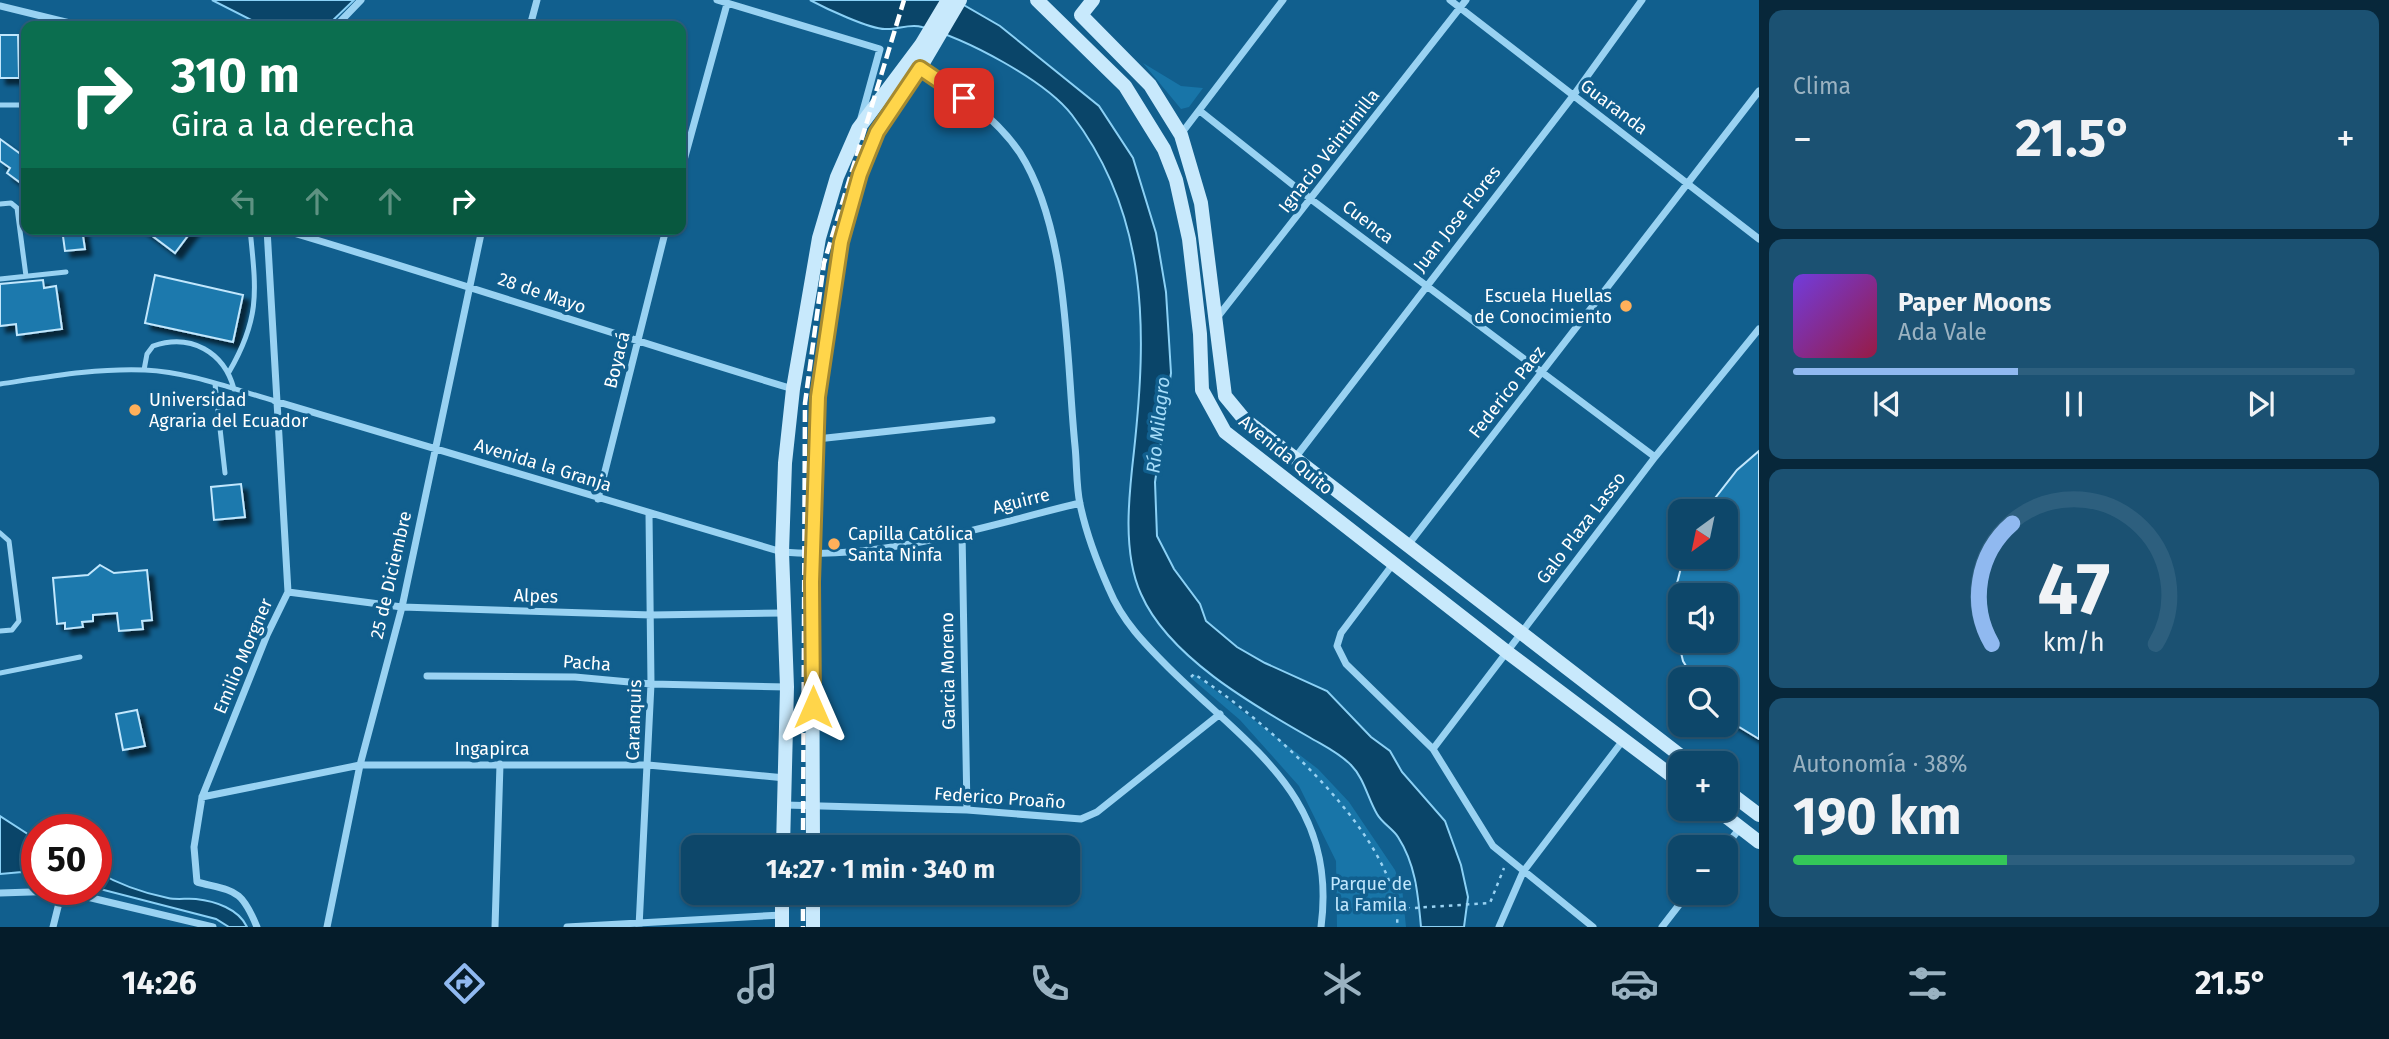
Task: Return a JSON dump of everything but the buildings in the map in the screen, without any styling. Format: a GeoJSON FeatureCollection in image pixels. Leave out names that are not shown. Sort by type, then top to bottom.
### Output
{"type":"FeatureCollection","features":[{"type":"Feature","properties":{"kind":"main road"},"geometry":{"type":"LineString","coordinates":[[813,835],[808,554],[818,397],[841,242],[860,174],[877,132],[920,68],[926,47],[948,0]]}},
{"type":"Feature","properties":{"kind":"main road"},"geometry":{"type":"LineString","coordinates":[[783,835],[787,687],[782,552],[785,463],[793,389],[819,238],[837,177],[858,129],[926,47],[960,0]]}},
{"type":"Feature","properties":{"kind":"main road","name":"Avenida Quito"},"geometry":{"type":"LineString","coordinates":[[1037,0],[1125,86],[1164,149],[1183,206],[1195,284],[1202,390],[1215,420],[1236,442],[1668,773]]}},
{"type":"Feature","properties":{"kind":"main road"},"geometry":{"type":"LineString","coordinates":[[1055,15],[1081,15],[1093,0]]}},
{"type":"Feature","properties":{"kind":"main road","name":"Avenida Quito"},"geometry":{"type":"LineString","coordinates":[[1081,15],[1150,85],[1181,135],[1200,203],[1225,396],[1244,419],[1520,635],[1674,751]]}},
{"type":"Feature","properties":{"kind":"main road"},"geometry":{"type":"LineString","coordinates":[[1738,799],[1759,815]]}},
{"type":"Feature","properties":{"kind":"main road"},"geometry":{"type":"LineString","coordinates":[[1731,821],[1759,842]]}},
{"type":"Feature","properties":{"kind":"main road"},"geometry":{"type":"LineString","coordinates":[[813,905],[813,927]]}},
{"type":"Feature","properties":{"kind":"street"},"geometry":{"type":"LineString","coordinates":[[341,21],[361,0]]}},
{"type":"Feature","properties":{"kind":"street"},"geometry":{"type":"LineString","coordinates":[[531,21],[537,0]]}},
{"type":"Feature","properties":{"kind":"street"},"geometry":{"type":"LineString","coordinates":[[717,0],[880,50],[858,129]]}},
{"type":"Feature","properties":{"kind":"street"},"geometry":{"type":"LineString","coordinates":[[1181,135],[1283,0]]}},
{"type":"Feature","properties":{"kind":"street","name":"Guaranda"},"geometry":{"type":"LineString","coordinates":[[1450,0],[1759,239]]}},
{"type":"Feature","properties":{"kind":"street","name":"Ignacio Veintimilla"},"geometry":{"type":"LineString","coordinates":[[1216,319],[1312,200],[1466,0]]}},
{"type":"Feature","properties":{"kind":"street","name":"Juan Jose Flores"},"geometry":{"type":"LineString","coordinates":[[1295,458],[1573,96],[1642,0]]}},
{"type":"Feature","properties":{"kind":"street"},"geometry":{"type":"LineString","coordinates":[[686,153],[727,4]]}},
{"type":"Feature","properties":{"kind":"street"},"geometry":{"type":"LineString","coordinates":[[0,6],[62,21]]}},
{"type":"Feature","properties":{"kind":"street"},"geometry":{"type":"LineString","coordinates":[[920,68],[947,85],[1006,136],[1020,153],[1041,196],[1058,262],[1080,503],[1110,593],[1135,634],[1220,714],[1270,766],[1300,804],[1310,825],[1324,872],[1321,927]]}},
{"type":"Feature","properties":{"kind":"street","name":"Federico Paez"},"geometry":{"type":"LineString","coordinates":[[1408,545],[1759,92]]}},
{"type":"Feature","properties":{"kind":"street","name":"Cuenca"},"geometry":{"type":"LineString","coordinates":[[1200,111],[1312,200],[1655,457]]}},
{"type":"Feature","properties":{"kind":"street","name":"Emilio Morgner"},"geometry":{"type":"LineString","coordinates":[[257,927],[247,901],[239,895],[197,882],[194,848],[202,797],[267,635],[288,592],[267,235]]}},
{"type":"Feature","properties":{"kind":"street","name":"28 de Mayo"},"geometry":{"type":"LineString","coordinates":[[301,235],[469,285],[639,342],[793,389]]}},
{"type":"Feature","properties":{"kind":"street","name":"25 de Diciembre"},"geometry":{"type":"LineString","coordinates":[[327,927],[360,765],[402,607],[481,235]]}},
{"type":"Feature","properties":{"kind":"street","name":"Boyacá"},"geometry":{"type":"LineString","coordinates":[[598,499],[665,235]]}},
{"type":"Feature","properties":{"kind":"street","name":"Galo Plaza Lasso"},"geometry":{"type":"LineString","coordinates":[[1433,749],[1655,457],[1759,329]]}},
{"type":"Feature","properties":{"kind":"street","name":"Avenida la Granja"},"geometry":{"type":"LineString","coordinates":[[275,401],[649,514],[782,552],[808,554]]}},
{"type":"Feature","properties":{"kind":"street"},"geometry":{"type":"LineString","coordinates":[[817,439],[992,420]]}},
{"type":"Feature","properties":{"kind":"street","name":"Aguirre"},"geometry":{"type":"LineString","coordinates":[[808,554],[885,549],[1080,503]]}},
{"type":"Feature","properties":{"kind":"street","name":"Caranquis"},"geometry":{"type":"LineString","coordinates":[[639,925],[651,684],[649,514]]}},
{"type":"Feature","properties":{"kind":"street","name":"Garcia Moreno"},"geometry":{"type":"LineString","coordinates":[[962,532],[967,810]]}},
{"type":"Feature","properties":{"kind":"street"},"geometry":{"type":"LineString","coordinates":[[1393,564],[1341,633],[1337,646],[1346,664],[1433,749],[1493,846],[1593,927]]}},
{"type":"Feature","properties":{"kind":"street","name":"Alpes"},"geometry":{"type":"LineString","coordinates":[[288,592],[402,607],[652,615],[783,613]]}},
{"type":"Feature","properties":{"kind":"street","name":"Pacha"},"geometry":{"type":"LineString","coordinates":[[427,676],[575,677],[651,684],[787,687]]}},
{"type":"Feature","properties":{"kind":"street","name":"Federico Proaño"},"geometry":{"type":"LineString","coordinates":[[784,805],[967,810],[1081,819],[1097,811],[1220,714]]}},
{"type":"Feature","properties":{"kind":"street"},"geometry":{"type":"LineString","coordinates":[[1499,927],[1523,872],[1624,738]]}},
{"type":"Feature","properties":{"kind":"street"},"geometry":{"type":"LineString","coordinates":[[495,927],[500,764]]}},
{"type":"Feature","properties":{"kind":"street","name":"Ingapirca"},"geometry":{"type":"LineString","coordinates":[[202,797],[360,765],[648,765],[785,778]]}},
{"type":"Feature","properties":{"kind":"street"},"geometry":{"type":"LineString","coordinates":[[1734,835],[1740,828]]}},
{"type":"Feature","properties":{"kind":"street"},"geometry":{"type":"LineString","coordinates":[[0,893],[21,892]]}},
{"type":"Feature","properties":{"kind":"street"},"geometry":{"type":"LineString","coordinates":[[112,903],[213,927]]}},
{"type":"Feature","properties":{"kind":"street"},"geometry":{"type":"LineString","coordinates":[[53,927],[58,905]]}},
{"type":"Feature","properties":{"kind":"street"},"geometry":{"type":"LineString","coordinates":[[1662,927],[1679,905]]}},
{"type":"Feature","properties":{"kind":"street"},"geometry":{"type":"LineString","coordinates":[[568,927],[782,921]]}},
{"type":"Feature","properties":{"kind":"lane"},"geometry":{"type":"LineString","coordinates":[[0,105],[21,105]]}},
{"type":"Feature","properties":{"kind":"lane"},"geometry":{"type":"LineString","coordinates":[[0,204],[11,204],[17,208],[26,276]]}},
{"type":"Feature","properties":{"kind":"lane"},"geometry":{"type":"LineString","coordinates":[[229,372],[247,341],[253,323],[256,289],[251,235]]}},
{"type":"Feature","properties":{"kind":"lane"},"geometry":{"type":"LineString","coordinates":[[0,279],[66,272]]}},
{"type":"Feature","properties":{"kind":"lane"},"geometry":{"type":"LineString","coordinates":[[144,370],[147,354],[153,346],[180,342],[204,348],[221,359],[229,372],[234,389]]}},
{"type":"Feature","properties":{"kind":"lane"},"geometry":{"type":"LineString","coordinates":[[0,384],[82,373],[144,370],[215,384],[275,401]]}},
{"type":"Feature","properties":{"kind":"lane"},"geometry":{"type":"LineString","coordinates":[[215,384],[225,473]]}},
{"type":"Feature","properties":{"kind":"lane"},"geometry":{"type":"LineString","coordinates":[[0,533],[9,541],[19,621],[12,630],[0,631]]}},
{"type":"Feature","properties":{"kind":"lane"},"geometry":{"type":"LineString","coordinates":[[0,673],[80,657]]}},
{"type":"Feature","properties":{"kind":"path"},"geometry":{"type":"LineString","coordinates":[[1186,684],[1194,674],[1216,688],[1269,732],[1345,807],[1379,857],[1398,909],[1397,927]]}},
{"type":"Feature","properties":{"kind":"path"},"geometry":{"type":"LineString","coordinates":[[1398,909],[1490,903],[1494,885],[1508,859]]}},
{"type":"Feature","properties":{"kind":"green space"},"geometry":{"type":"Polygon","coordinates":[[[1143,63],[1181,86],[1203,88],[1189,107],[1181,109],[1143,63]]]}},
{"type":"Feature","properties":{"kind":"green space","name":"Parque de la Famila"},"geometry":{"type":"Polygon","coordinates":[[[1194,674],[1318,769],[1349,802],[1395,870],[1402,888],[1406,927],[1337,927],[1336,861],[1299,786],[1240,720],[1191,678],[1194,674]]]}},
{"type":"Feature","properties":{"kind":"water"},"geometry":{"type":"Polygon","coordinates":[[[212,0],[354,0],[332,21],[253,21],[212,0]]]}},
{"type":"Feature","properties":{"kind":"water","name":"Río Milagro"},"geometry":{"type":"Polygon","coordinates":[[[810,0],[955,0],[1000,26],[1099,106],[1133,158],[1156,233],[1166,292],[1171,373],[1155,482],[1157,536],[1174,569],[1200,604],[1206,621],[1237,647],[1327,691],[1371,737],[1390,751],[1402,772],[1445,821],[1461,865],[1468,897],[1464,927],[1421,927],[1409,858],[1398,837],[1377,814],[1351,765],[1336,753],[1237,694],[1213,676],[1170,638],[1141,594],[1131,560],[1128,523],[1141,362],[1137,276],[1129,234],[1116,193],[1097,154],[1072,115],[1060,102],[1024,75],[960,40],[917,26],[890,29],[869,26],[810,0]]]}},
{"type":"Feature","properties":{"kind":"water"},"geometry":{"type":"Polygon","coordinates":[[[0,816],[21,830],[21,872],[0,874],[0,816]]]}},
{"type":"Feature","properties":{"kind":"water"},"geometry":{"type":"Polygon","coordinates":[[[112,879],[149,894],[218,904],[238,915],[247,927],[229,927],[216,919],[112,892],[112,879]]]}},
{"type":"Feature","properties":{"kind":"railway"},"geometry":{"type":"LineString","coordinates":[[803,835],[805,403],[824,263],[904,0]]}},
{"type":"Feature","properties":{"kind":"railway"},"geometry":{"type":"LineString","coordinates":[[803,905],[803,927]]}},
{"type":"Feature","properties":{"kind":"place","name":"Escuela Huellas de Conocimiento"},"geometry":{"type":"Point","coordinates":[1626,306]}},
{"type":"Feature","properties":{"kind":"place","name":"Universidad Agraria del Ecuador"},"geometry":{"type":"Point","coordinates":[135,410]}},
{"type":"Feature","properties":{"kind":"place","name":"Capilla Católica Santa Ninfa"},"geometry":{"type":"Point","coordinates":[834,544]}},
{"type":"Feature","properties":{"kind":"route"},"geometry":{"type":"LineString","coordinates":[[813,707],[812,582],[818,397],[841,242],[860,174],[877,132],[920,68],[964,98]]}}]}
